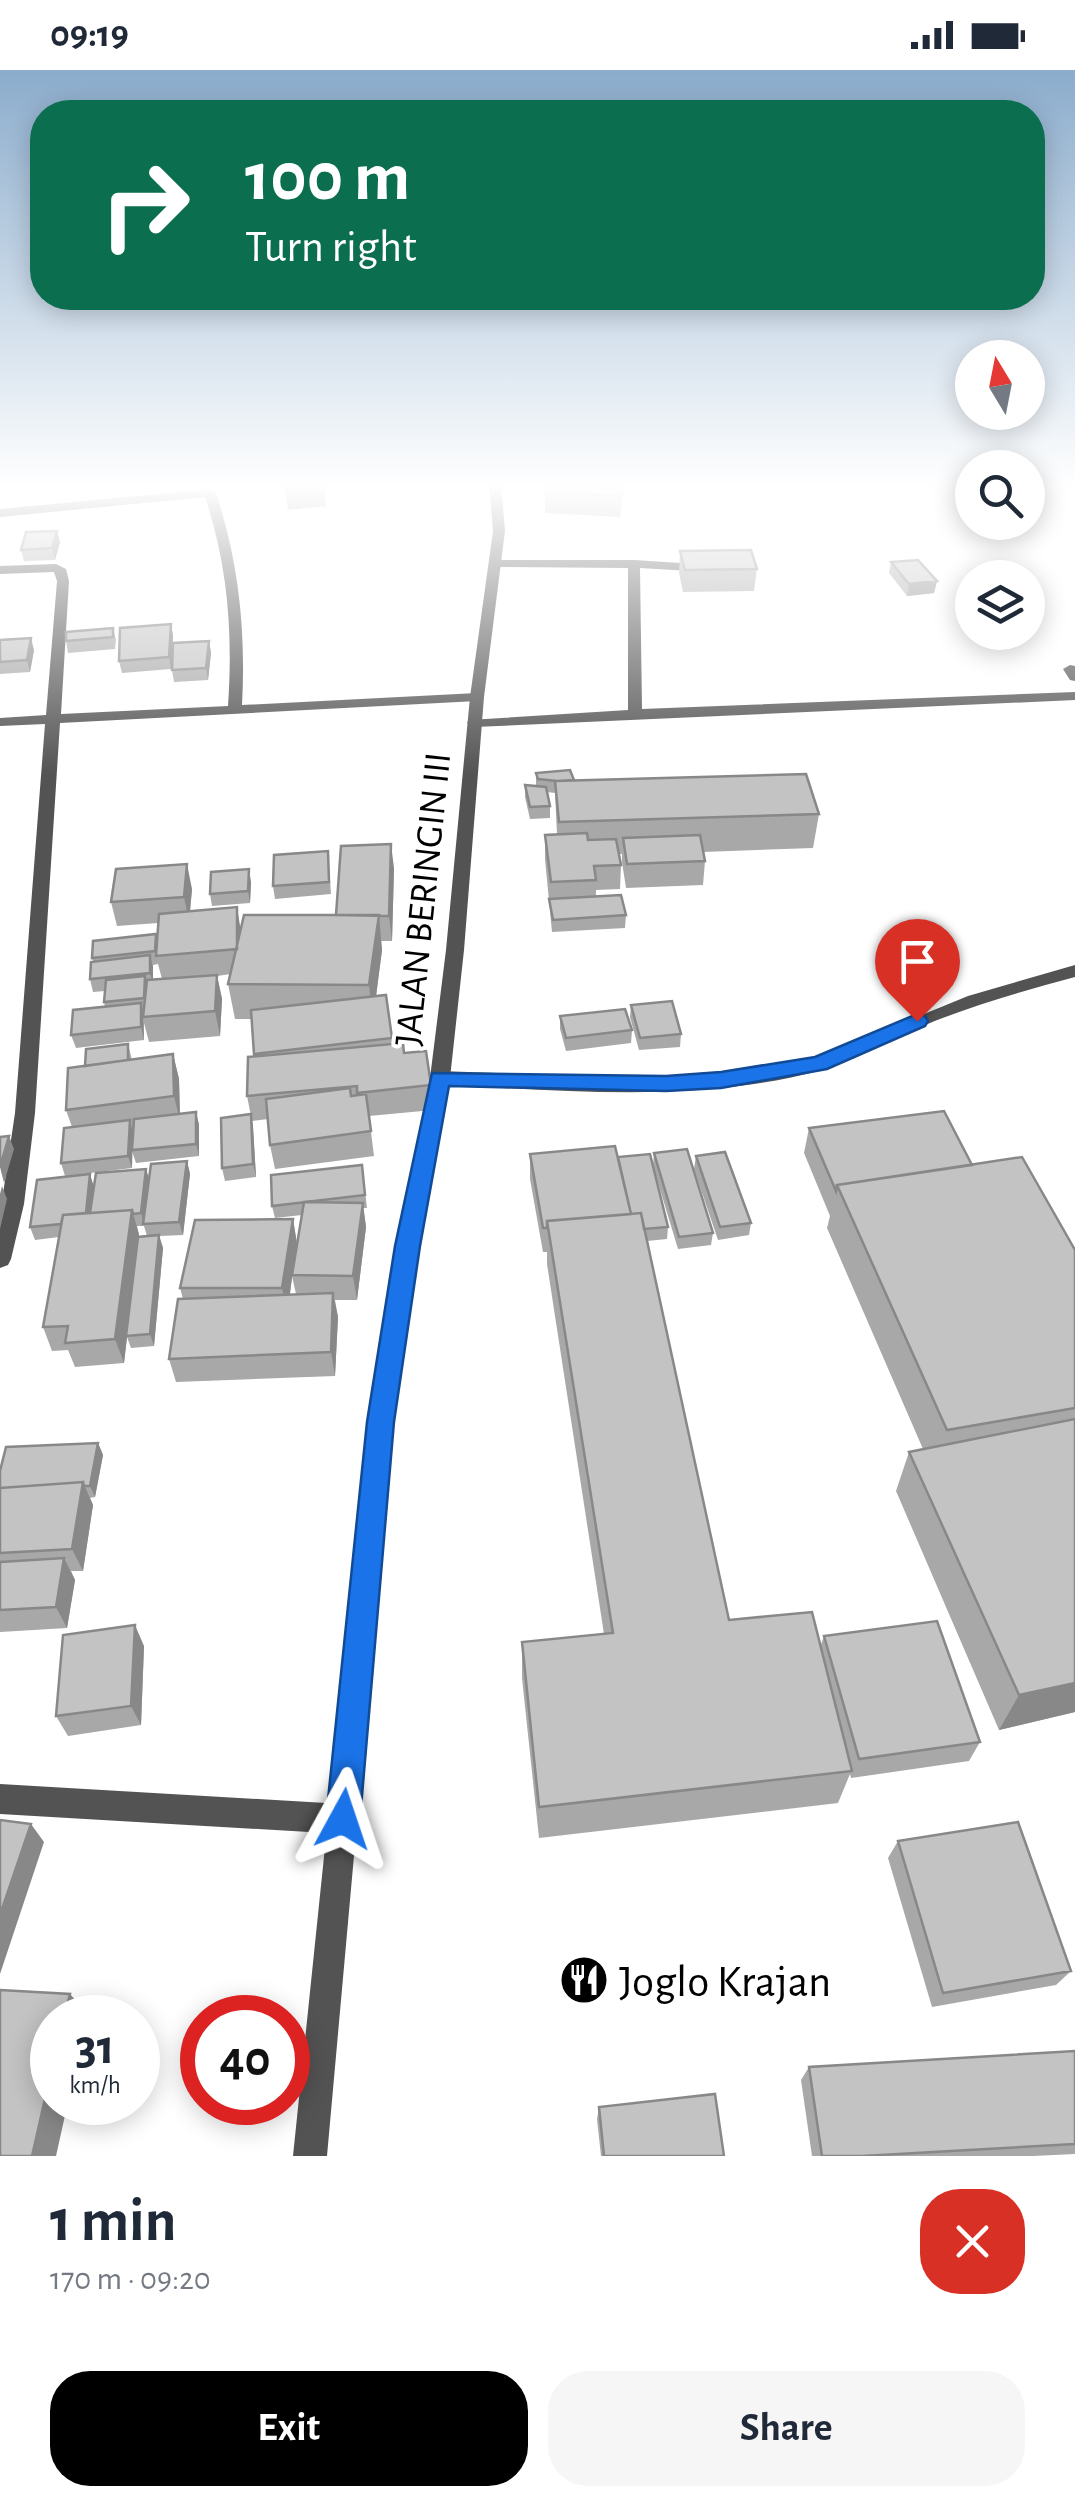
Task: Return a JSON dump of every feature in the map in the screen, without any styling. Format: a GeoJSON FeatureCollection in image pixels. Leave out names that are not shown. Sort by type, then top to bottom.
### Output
{"type":"FeatureCollection","features":[{"type":"Feature","properties":{"kind":"street"},"geometry":{"type":"LineString","coordinates":[[0,1258],[13,1204],[24,1114],[42,837],[56,716],[62,580]]}},
{"type":"Feature","properties":{"kind":"street"},"geometry":{"type":"LineString","coordinates":[[232,580],[238,616],[235,707]]}},
{"type":"Feature","properties":{"kind":"street","name":"JALAN BERINGIN III"},"geometry":{"type":"LineString","coordinates":[[310,2156],[381,1422],[408,1246],[440,1078],[476,697],[493,580]]}},
{"type":"Feature","properties":{"kind":"street"},"geometry":{"type":"LineString","coordinates":[[634,580],[635,712]]}},
{"type":"Feature","properties":{"kind":"street"},"geometry":{"type":"LineString","coordinates":[[474,723],[635,712],[943,704],[1075,696]]}},
{"type":"Feature","properties":{"kind":"street"},"geometry":{"type":"LineString","coordinates":[[0,722],[56,716],[476,697]]}},
{"type":"Feature","properties":{"kind":"street"},"geometry":{"type":"LineString","coordinates":[[440,1078],[666,1084],[785,1072],[858,1049],[917,1021],[1075,971]]}},
{"type":"Feature","properties":{"kind":"street"},"geometry":{"type":"LineString","coordinates":[[0,1799],[343,1819]]}},
{"type":"Feature","properties":{"kind":"building"},"geometry":{"type":"Polygon","coordinates":[[[906,580],[937,581],[909,584],[906,580]]]}},
{"type":"Feature","properties":{"kind":"building"},"geometry":{"type":"Polygon","coordinates":[[[171,624],[169,657],[119,661],[120,628],[171,624]]]}},
{"type":"Feature","properties":{"kind":"building"},"geometry":{"type":"Polygon","coordinates":[[[113,628],[113,637],[66,641],[66,632],[113,628]]]}},
{"type":"Feature","properties":{"kind":"building"},"geometry":{"type":"Polygon","coordinates":[[[31,638],[27,660],[0,662],[0,640],[31,638]]]}},
{"type":"Feature","properties":{"kind":"building"},"geometry":{"type":"Polygon","coordinates":[[[209,641],[206,668],[172,670],[173,643],[209,641]]]}},
{"type":"Feature","properties":{"kind":"building"},"geometry":{"type":"Polygon","coordinates":[[[570,770],[574,780],[538,779],[536,773],[570,770]]]}},
{"type":"Feature","properties":{"kind":"building"},"geometry":{"type":"Polygon","coordinates":[[[806,774],[819,814],[559,822],[555,781],[806,774]]]}},
{"type":"Feature","properties":{"kind":"building"},"geometry":{"type":"Polygon","coordinates":[[[525,785],[546,787],[550,806],[530,807],[525,785]]]}},
{"type":"Feature","properties":{"kind":"building"},"geometry":{"type":"Polygon","coordinates":[[[587,833],[588,840],[616,839],[621,865],[594,866],[596,880],[551,882],[545,835],[587,833]]]}},
{"type":"Feature","properties":{"kind":"building"},"geometry":{"type":"Polygon","coordinates":[[[700,835],[705,861],[627,864],[623,838],[700,835]]]}},
{"type":"Feature","properties":{"kind":"building"},"geometry":{"type":"Polygon","coordinates":[[[391,844],[389,916],[336,915],[341,846],[391,844]]]}},
{"type":"Feature","properties":{"kind":"building"},"geometry":{"type":"Polygon","coordinates":[[[328,851],[329,882],[273,886],[274,855],[328,851]]]}},
{"type":"Feature","properties":{"kind":"building"},"geometry":{"type":"Polygon","coordinates":[[[187,864],[184,897],[111,902],[116,869],[187,864]]]}},
{"type":"Feature","properties":{"kind":"building"},"geometry":{"type":"Polygon","coordinates":[[[249,869],[248,891],[210,894],[211,872],[249,869]]]}},
{"type":"Feature","properties":{"kind":"building"},"geometry":{"type":"Polygon","coordinates":[[[621,895],[626,915],[553,920],[549,899],[621,895]]]}},
{"type":"Feature","properties":{"kind":"building"},"geometry":{"type":"Polygon","coordinates":[[[237,907],[237,949],[156,956],[159,914],[237,907]]]}},
{"type":"Feature","properties":{"kind":"building"},"geometry":{"type":"Polygon","coordinates":[[[244,915],[379,915],[369,985],[228,984],[244,915]]]}},
{"type":"Feature","properties":{"kind":"building"},"geometry":{"type":"Polygon","coordinates":[[[156,934],[155,951],[92,958],[93,941],[156,934]]]}},
{"type":"Feature","properties":{"kind":"building"},"geometry":{"type":"Polygon","coordinates":[[[150,955],[150,973],[90,979],[91,962],[150,955]]]}},
{"type":"Feature","properties":{"kind":"building"},"geometry":{"type":"Polygon","coordinates":[[[217,975],[215,1011],[143,1017],[147,980],[217,975]]]}},
{"type":"Feature","properties":{"kind":"building"},"geometry":{"type":"Polygon","coordinates":[[[145,976],[144,998],[104,1002],[106,980],[145,976]]]}},
{"type":"Feature","properties":{"kind":"building"},"geometry":{"type":"Polygon","coordinates":[[[386,995],[392,1038],[254,1054],[251,1010],[386,995]]]}},
{"type":"Feature","properties":{"kind":"building"},"geometry":{"type":"Polygon","coordinates":[[[672,1001],[681,1034],[640,1038],[631,1005],[672,1001]]]}},
{"type":"Feature","properties":{"kind":"building"},"geometry":{"type":"Polygon","coordinates":[[[141,1003],[141,1027],[71,1035],[73,1010],[141,1003]]]}},
{"type":"Feature","properties":{"kind":"building"},"geometry":{"type":"Polygon","coordinates":[[[625,1009],[632,1030],[566,1038],[560,1016],[625,1009]]]}},
{"type":"Feature","properties":{"kind":"building"},"geometry":{"type":"Polygon","coordinates":[[[403,1043],[404,1053],[426,1051],[431,1085],[357,1093],[357,1086],[247,1096],[248,1057],[403,1043]]]}},
{"type":"Feature","properties":{"kind":"building"},"geometry":{"type":"Polygon","coordinates":[[[128,1044],[128,1060],[85,1066],[86,1049],[128,1044]]]}},
{"type":"Feature","properties":{"kind":"building"},"geometry":{"type":"Polygon","coordinates":[[[173,1054],[174,1096],[66,1110],[68,1068],[173,1054]]]}},
{"type":"Feature","properties":{"kind":"building"},"geometry":{"type":"Polygon","coordinates":[[[350,1088],[351,1096],[366,1094],[371,1131],[270,1145],[266,1099],[350,1088]]]}},
{"type":"Feature","properties":{"kind":"building"},"geometry":{"type":"Polygon","coordinates":[[[944,1111],[972,1165],[837,1185],[836,1191],[809,1128],[944,1111]]]}},
{"type":"Feature","properties":{"kind":"building"},"geometry":{"type":"Polygon","coordinates":[[[196,1112],[196,1144],[132,1150],[134,1119],[196,1112]]]}},
{"type":"Feature","properties":{"kind":"building"},"geometry":{"type":"Polygon","coordinates":[[[251,1114],[253,1164],[222,1168],[221,1118],[251,1114]]]}},
{"type":"Feature","properties":{"kind":"building"},"geometry":{"type":"Polygon","coordinates":[[[130,1120],[128,1156],[61,1163],[64,1128],[130,1120]]]}},
{"type":"Feature","properties":{"kind":"building"},"geometry":{"type":"Polygon","coordinates":[[[9,1136],[0,1167],[0,1137],[9,1136]]]}},
{"type":"Feature","properties":{"kind":"building"},"geometry":{"type":"Polygon","coordinates":[[[615,1146],[631,1214],[547,1221],[547,1228],[543,1228],[530,1154],[615,1146]]]}},
{"type":"Feature","properties":{"kind":"building"},"geometry":{"type":"Polygon","coordinates":[[[687,1149],[713,1233],[679,1237],[654,1153],[687,1149]]]}},
{"type":"Feature","properties":{"kind":"building"},"geometry":{"type":"Polygon","coordinates":[[[725,1152],[751,1223],[720,1227],[696,1156],[725,1152]]]}},
{"type":"Feature","properties":{"kind":"building"},"geometry":{"type":"Polygon","coordinates":[[[650,1154],[668,1227],[644,1229],[641,1213],[631,1214],[618,1157],[650,1154]]]}},
{"type":"Feature","properties":{"kind":"building"},"geometry":{"type":"Polygon","coordinates":[[[1022,1157],[1075,1250],[1075,1408],[947,1430],[837,1185],[1022,1157]]]}},
{"type":"Feature","properties":{"kind":"building"},"geometry":{"type":"Polygon","coordinates":[[[187,1161],[179,1222],[143,1224],[151,1164],[187,1161]]]}},
{"type":"Feature","properties":{"kind":"building"},"geometry":{"type":"Polygon","coordinates":[[[362,1165],[365,1195],[272,1206],[271,1175],[362,1165]]]}},
{"type":"Feature","properties":{"kind":"building"},"geometry":{"type":"Polygon","coordinates":[[[146,1169],[141,1213],[90,1213],[96,1173],[146,1169]]]}},
{"type":"Feature","properties":{"kind":"building"},"geometry":{"type":"Polygon","coordinates":[[[90,1174],[86,1213],[63,1215],[61,1224],[30,1227],[37,1180],[90,1174]]]}},
{"type":"Feature","properties":{"kind":"building"},"geometry":{"type":"Polygon","coordinates":[[[304,1202],[363,1203],[353,1276],[292,1275],[304,1202]]]}},
{"type":"Feature","properties":{"kind":"building"},"geometry":{"type":"Polygon","coordinates":[[[132,1210],[115,1339],[65,1343],[68,1326],[43,1327],[63,1215],[132,1210]]]}},
{"type":"Feature","properties":{"kind":"building"},"geometry":{"type":"Polygon","coordinates":[[[641,1213],[729,1620],[812,1612],[852,1771],[539,1807],[522,1642],[613,1633],[547,1221],[641,1213]]]}},
{"type":"Feature","properties":{"kind":"building"},"geometry":{"type":"Polygon","coordinates":[[[293,1219],[282,1288],[180,1288],[195,1220],[293,1219]]]}},
{"type":"Feature","properties":{"kind":"building"},"geometry":{"type":"Polygon","coordinates":[[[159,1235],[150,1334],[126,1336],[138,1237],[159,1235]]]}},
{"type":"Feature","properties":{"kind":"building"},"geometry":{"type":"Polygon","coordinates":[[[333,1293],[331,1352],[169,1359],[178,1299],[333,1293]]]}},
{"type":"Feature","properties":{"kind":"building"},"geometry":{"type":"Polygon","coordinates":[[[1075,1419],[1075,1683],[1019,1695],[909,1452],[1075,1419]]]}},
{"type":"Feature","properties":{"kind":"building"},"geometry":{"type":"Polygon","coordinates":[[[98,1443],[90,1486],[83,1482],[0,1488],[6,1447],[98,1443]]]}},
{"type":"Feature","properties":{"kind":"building"},"geometry":{"type":"Polygon","coordinates":[[[83,1482],[72,1549],[0,1553],[0,1488],[83,1482]]]}},
{"type":"Feature","properties":{"kind":"building"},"geometry":{"type":"Polygon","coordinates":[[[64,1558],[56,1607],[0,1610],[0,1562],[64,1558]]]}},
{"type":"Feature","properties":{"kind":"building"},"geometry":{"type":"Polygon","coordinates":[[[937,1621],[980,1742],[859,1759],[824,1636],[937,1621]]]}},
{"type":"Feature","properties":{"kind":"building"},"geometry":{"type":"Polygon","coordinates":[[[135,1625],[131,1706],[56,1716],[63,1635],[135,1625]]]}},
{"type":"Feature","properties":{"kind":"building"},"geometry":{"type":"Polygon","coordinates":[[[0,1820],[31,1824],[0,1915],[0,1820]]]}},
{"type":"Feature","properties":{"kind":"building"},"geometry":{"type":"Polygon","coordinates":[[[1018,1822],[1071,1971],[943,1993],[898,1841],[1018,1822]]]}},
{"type":"Feature","properties":{"kind":"building"},"geometry":{"type":"Polygon","coordinates":[[[0,1990],[70,1994],[30,1995],[30,2125],[39,2125],[32,2156],[0,2156],[0,1990]]]}},
{"type":"Feature","properties":{"kind":"building"},"geometry":{"type":"Polygon","coordinates":[[[1075,2051],[1075,2144],[822,2156],[809,2067],[1075,2051]]]}},
{"type":"Feature","properties":{"kind":"building"},"geometry":{"type":"Polygon","coordinates":[[[715,2094],[724,2156],[604,2156],[599,2107],[715,2094]]]}},
{"type":"Feature","properties":{"kind":"place","name":"Joglo Krajan"},"geometry":{"type":"Point","coordinates":[584,1980]}},
{"type":"Feature","properties":{"kind":"route"},"geometry":{"type":"LineString","coordinates":[[343,1819],[381,1422],[408,1246],[440,1078],[666,1084],[721,1080],[819,1064],[917,1021]]}}]}
